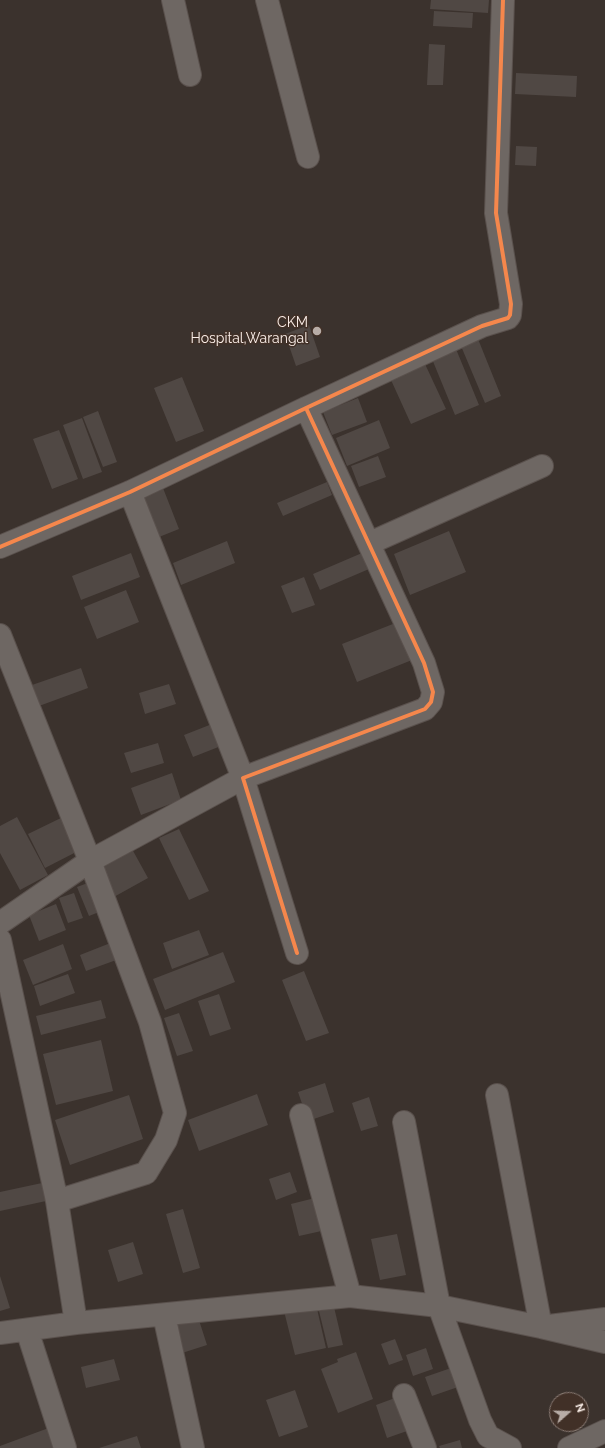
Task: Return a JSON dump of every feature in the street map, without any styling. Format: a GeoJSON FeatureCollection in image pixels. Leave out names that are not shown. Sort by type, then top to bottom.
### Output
{"type":"FeatureCollection","features":[{"type":"Feature","properties":{"kind":"street"},"geometry":{"type":"LineString","coordinates":[[173,0],[190,75]]}},
{"type":"Feature","properties":{"kind":"street"},"geometry":{"type":"LineString","coordinates":[[267,0],[308,157]]}},
{"type":"Feature","properties":{"kind":"street"},"geometry":{"type":"LineString","coordinates":[[0,547],[130,492],[482,326],[508,318],[510,315],[511,304],[496,213],[503,0]]}},
{"type":"Feature","properties":{"kind":"street"},"geometry":{"type":"LineString","coordinates":[[0,923],[90,861],[243,778],[425,709],[431,702],[433,692],[424,663],[370,543],[306,408]]}},
{"type":"Feature","properties":{"kind":"street"},"geometry":{"type":"LineString","coordinates":[[370,543],[542,466]]}},
{"type":"Feature","properties":{"kind":"street"},"geometry":{"type":"LineString","coordinates":[[130,492],[243,778],[297,953]]}},
{"type":"Feature","properties":{"kind":"street"},"geometry":{"type":"LineString","coordinates":[[0,635],[90,861],[150,1022],[175,1113],[166,1140],[146,1172],[57,1201]]}},
{"type":"Feature","properties":{"kind":"street"},"geometry":{"type":"LineString","coordinates":[[0,940],[57,1201],[76,1323]]}},
{"type":"Feature","properties":{"kind":"street"},"geometry":{"type":"LineString","coordinates":[[497,1096],[541,1327]]}},
{"type":"Feature","properties":{"kind":"street"},"geometry":{"type":"LineString","coordinates":[[301,1115],[350,1296]]}},
{"type":"Feature","properties":{"kind":"street"},"geometry":{"type":"LineString","coordinates":[[404,1122],[439,1306],[480,1420],[488,1436],[510,1448]]}},
{"type":"Feature","properties":{"kind":"street"},"geometry":{"type":"LineString","coordinates":[[0,1333],[76,1323],[350,1296],[439,1306],[605,1342]]}},
{"type":"Feature","properties":{"kind":"street"},"geometry":{"type":"LineString","coordinates":[[164,1315],[193,1448]]}},
{"type":"Feature","properties":{"kind":"street"},"geometry":{"type":"LineString","coordinates":[[541,1327],[605,1319]]}},
{"type":"Feature","properties":{"kind":"street"},"geometry":{"type":"LineString","coordinates":[[27,1330],[66,1448]]}},
{"type":"Feature","properties":{"kind":"street"},"geometry":{"type":"LineString","coordinates":[[404,1395],[425,1448]]}},
{"type":"Feature","properties":{"kind":"street"},"geometry":{"type":"LineString","coordinates":[[569,1448],[605,1431]]}},
{"type":"Feature","properties":{"kind":"building"},"geometry":{"type":"Polygon","coordinates":[[[431,0],[489,0],[488,13],[430,9],[431,0]]]}},
{"type":"Feature","properties":{"kind":"building"},"geometry":{"type":"Polygon","coordinates":[[[434,11],[473,13],[472,28],[433,26],[434,11]]]}},
{"type":"Feature","properties":{"kind":"building"},"geometry":{"type":"Polygon","coordinates":[[[429,44],[445,45],[443,85],[427,85],[429,44]]]}},
{"type":"Feature","properties":{"kind":"building"},"geometry":{"type":"Polygon","coordinates":[[[516,73],[577,76],[576,97],[515,94],[516,73]]]}},
{"type":"Feature","properties":{"kind":"building"},"geometry":{"type":"Polygon","coordinates":[[[516,146],[537,147],[536,166],[515,165],[516,146]]]}},
{"type":"Feature","properties":{"kind":"building"},"geometry":{"type":"Polygon","coordinates":[[[309,325],[320,357],[296,366],[285,334],[309,325]]]}},
{"type":"Feature","properties":{"kind":"building"},"geometry":{"type":"Polygon","coordinates":[[[478,339],[501,396],[485,403],[461,346],[478,339]]]}},
{"type":"Feature","properties":{"kind":"building"},"geometry":{"type":"Polygon","coordinates":[[[456,349],[479,405],[455,415],[432,359],[456,349]]]}},
{"type":"Feature","properties":{"kind":"building"},"geometry":{"type":"Polygon","coordinates":[[[425,364],[446,409],[411,424],[391,380],[425,364]]]}},
{"type":"Feature","properties":{"kind":"building"},"geometry":{"type":"Polygon","coordinates":[[[182,377],[204,431],[176,442],[154,388],[182,377]]]}},
{"type":"Feature","properties":{"kind":"building"},"geometry":{"type":"Polygon","coordinates":[[[358,398],[367,422],[332,435],[323,412],[358,398]]]}},
{"type":"Feature","properties":{"kind":"building"},"geometry":{"type":"Polygon","coordinates":[[[98,411],[117,462],[103,467],[83,417],[98,411]]]}},
{"type":"Feature","properties":{"kind":"building"},"geometry":{"type":"Polygon","coordinates":[[[82,418],[102,472],[83,479],[63,425],[82,418]]]}},
{"type":"Feature","properties":{"kind":"building"},"geometry":{"type":"Polygon","coordinates":[[[379,420],[390,448],[347,466],[336,438],[379,420]]]}},
{"type":"Feature","properties":{"kind":"building"},"geometry":{"type":"Polygon","coordinates":[[[59,430],[78,479],[52,489],[33,439],[59,430]]]}},
{"type":"Feature","properties":{"kind":"building"},"geometry":{"type":"Polygon","coordinates":[[[378,456],[386,477],[359,487],[351,466],[378,456]]]}},
{"type":"Feature","properties":{"kind":"building"},"geometry":{"type":"Polygon","coordinates":[[[327,482],[332,495],[283,516],[277,503],[327,482]]]}},
{"type":"Feature","properties":{"kind":"building"},"geometry":{"type":"Polygon","coordinates":[[[163,488],[179,529],[159,537],[143,497],[163,488]]]}},
{"type":"Feature","properties":{"kind":"building"},"geometry":{"type":"Polygon","coordinates":[[[449,531],[466,572],[410,595],[394,554],[449,531]]]}},
{"type":"Feature","properties":{"kind":"building"},"geometry":{"type":"Polygon","coordinates":[[[227,541],[235,563],[181,585],[173,563],[227,541]]]}},
{"type":"Feature","properties":{"kind":"building"},"geometry":{"type":"Polygon","coordinates":[[[131,553],[140,577],[81,600],[72,576],[131,553]]]}},
{"type":"Feature","properties":{"kind":"building"},"geometry":{"type":"Polygon","coordinates":[[[362,553],[369,569],[320,590],[313,574],[362,553]]]}},
{"type":"Feature","properties":{"kind":"building"},"geometry":{"type":"Polygon","coordinates":[[[304,577],[315,605],[292,613],[281,586],[304,577]]]}},
{"type":"Feature","properties":{"kind":"building"},"geometry":{"type":"Polygon","coordinates":[[[126,590],[139,622],[97,639],[84,607],[126,590]]]}},
{"type":"Feature","properties":{"kind":"building"},"geometry":{"type":"Polygon","coordinates":[[[398,622],[412,660],[357,682],[342,644],[398,622]]]}},
{"type":"Feature","properties":{"kind":"building"},"geometry":{"type":"Polygon","coordinates":[[[81,668],[88,688],[39,706],[32,685],[81,668]]]}},
{"type":"Feature","properties":{"kind":"building"},"geometry":{"type":"Polygon","coordinates":[[[169,684],[176,704],[145,714],[139,693],[169,684]]]}},
{"type":"Feature","properties":{"kind":"building"},"geometry":{"type":"Polygon","coordinates":[[[212,724],[221,746],[193,757],[184,735],[212,724]]]}},
{"type":"Feature","properties":{"kind":"building"},"geometry":{"type":"Polygon","coordinates":[[[158,743],[164,763],[131,773],[124,753],[158,743]]]}},
{"type":"Feature","properties":{"kind":"building"},"geometry":{"type":"Polygon","coordinates":[[[172,773],[181,800],[141,815],[131,788],[172,773]]]}},
{"type":"Feature","properties":{"kind":"building"},"geometry":{"type":"Polygon","coordinates":[[[65,816],[82,849],[45,868],[28,834],[65,816]]]}},
{"type":"Feature","properties":{"kind":"building"},"geometry":{"type":"Polygon","coordinates":[[[17,817],[48,875],[20,890],[0,853],[0,826],[17,817]]]}},
{"type":"Feature","properties":{"kind":"building"},"geometry":{"type":"Polygon","coordinates":[[[179,829],[209,891],[189,900],[159,838],[179,829]]]}},
{"type":"Feature","properties":{"kind":"building"},"geometry":{"type":"Polygon","coordinates":[[[132,849],[148,878],[112,898],[96,868],[132,849]]]}},
{"type":"Feature","properties":{"kind":"building"},"geometry":{"type":"Polygon","coordinates":[[[93,881],[104,910],[89,916],[77,887],[93,881]]]}},
{"type":"Feature","properties":{"kind":"building"},"geometry":{"type":"Polygon","coordinates":[[[74,893],[83,918],[68,923],[59,898],[74,893]]]}},
{"type":"Feature","properties":{"kind":"building"},"geometry":{"type":"Polygon","coordinates":[[[56,904],[66,930],[39,941],[29,915],[56,904]]]}},
{"type":"Feature","properties":{"kind":"building"},"geometry":{"type":"Polygon","coordinates":[[[199,930],[209,955],[172,969],[163,943],[199,930]]]}},
{"type":"Feature","properties":{"kind":"building"},"geometry":{"type":"Polygon","coordinates":[[[113,942],[119,959],[86,971],[80,955],[113,942]]]}},
{"type":"Feature","properties":{"kind":"building"},"geometry":{"type":"Polygon","coordinates":[[[63,944],[72,969],[33,985],[23,960],[63,944]]]}},
{"type":"Feature","properties":{"kind":"building"},"geometry":{"type":"Polygon","coordinates":[[[223,952],[235,982],[165,1010],[153,979],[223,952]]]}},
{"type":"Feature","properties":{"kind":"building"},"geometry":{"type":"Polygon","coordinates":[[[304,971],[329,1033],[306,1041],[282,980],[304,971]]]}},
{"type":"Feature","properties":{"kind":"building"},"geometry":{"type":"Polygon","coordinates":[[[68,974],[75,993],[40,1006],[34,986],[68,974]]]}},
{"type":"Feature","properties":{"kind":"building"},"geometry":{"type":"Polygon","coordinates":[[[219,994],[231,1029],[210,1036],[198,1001],[219,994]]]}},
{"type":"Feature","properties":{"kind":"building"},"geometry":{"type":"Polygon","coordinates":[[[101,1000],[106,1018],[41,1035],[36,1016],[101,1000]]]}},
{"type":"Feature","properties":{"kind":"building"},"geometry":{"type":"Polygon","coordinates":[[[179,1013],[193,1051],[177,1056],[164,1018],[179,1013]]]}},
{"type":"Feature","properties":{"kind":"building"},"geometry":{"type":"Polygon","coordinates":[[[101,1040],[113,1091],[56,1105],[43,1054],[101,1040]]]}},
{"type":"Feature","properties":{"kind":"building"},"geometry":{"type":"Polygon","coordinates":[[[325,1083],[334,1112],[308,1121],[298,1092],[325,1083]]]}},
{"type":"Feature","properties":{"kind":"building"},"geometry":{"type":"Polygon","coordinates":[[[257,1094],[268,1125],[199,1151],[188,1120],[257,1094]]]}},
{"type":"Feature","properties":{"kind":"building"},"geometry":{"type":"Polygon","coordinates":[[[129,1095],[143,1139],[70,1165],[55,1120],[129,1095]]]}},
{"type":"Feature","properties":{"kind":"building"},"geometry":{"type":"Polygon","coordinates":[[[369,1097],[378,1126],[361,1131],[352,1103],[369,1097]]]}},
{"type":"Feature","properties":{"kind":"building"},"geometry":{"type":"Polygon","coordinates":[[[290,1172],[297,1192],[276,1200],[269,1179],[290,1172]]]}},
{"type":"Feature","properties":{"kind":"building"},"geometry":{"type":"Polygon","coordinates":[[[42,1183],[46,1201],[0,1211],[0,1192],[42,1183]]]}},
{"type":"Feature","properties":{"kind":"building"},"geometry":{"type":"Polygon","coordinates":[[[319,1197],[326,1230],[299,1236],[291,1204],[319,1197]]]}},
{"type":"Feature","properties":{"kind":"building"},"geometry":{"type":"Polygon","coordinates":[[[183,1209],[200,1268],[183,1273],[166,1214],[183,1209]]]}},
{"type":"Feature","properties":{"kind":"building"},"geometry":{"type":"Polygon","coordinates":[[[397,1234],[406,1275],[380,1280],[371,1239],[397,1234]]]}},
{"type":"Feature","properties":{"kind":"building"},"geometry":{"type":"Polygon","coordinates":[[[133,1242],[143,1274],[118,1282],[108,1250],[133,1242]]]}},
{"type":"Feature","properties":{"kind":"building"},"geometry":{"type":"Polygon","coordinates":[[[0,1276],[10,1308],[0,1311],[0,1276]]]}},
{"type":"Feature","properties":{"kind":"building"},"geometry":{"type":"Polygon","coordinates":[[[315,1300],[326,1348],[295,1355],[283,1307],[315,1300]]]}},
{"type":"Feature","properties":{"kind":"building"},"geometry":{"type":"Polygon","coordinates":[[[334,1307],[343,1345],[328,1348],[319,1311],[334,1307]]]}},
{"type":"Feature","properties":{"kind":"building"},"geometry":{"type":"Polygon","coordinates":[[[198,1317],[207,1345],[182,1353],[174,1325],[198,1317]]]}},
{"type":"Feature","properties":{"kind":"building"},"geometry":{"type":"Polygon","coordinates":[[[395,1339],[403,1360],[389,1365],[381,1344],[395,1339]]]}},
{"type":"Feature","properties":{"kind":"building"},"geometry":{"type":"Polygon","coordinates":[[[426,1348],[433,1369],[413,1376],[406,1355],[426,1348]]]}},
{"type":"Feature","properties":{"kind":"building"},"geometry":{"type":"Polygon","coordinates":[[[356,1352],[373,1399],[338,1413],[321,1369],[338,1362],[337,1359],[356,1352]]]}},
{"type":"Feature","properties":{"kind":"building"},"geometry":{"type":"Polygon","coordinates":[[[114,1359],[120,1380],[86,1388],[81,1367],[114,1359]]]}},
{"type":"Feature","properties":{"kind":"building"},"geometry":{"type":"Polygon","coordinates":[[[451,1368],[458,1387],[432,1396],[425,1377],[451,1368]]]}},
{"type":"Feature","properties":{"kind":"building"},"geometry":{"type":"Polygon","coordinates":[[[295,1390],[308,1427],[279,1437],[266,1400],[295,1390]]]}},
{"type":"Feature","properties":{"kind":"building"},"geometry":{"type":"Polygon","coordinates":[[[395,1398],[407,1431],[387,1438],[376,1405],[395,1398]]]}},
{"type":"Feature","properties":{"kind":"building"},"geometry":{"type":"Polygon","coordinates":[[[54,1426],[63,1448],[0,1448],[0,1446],[54,1426]]]}},
{"type":"Feature","properties":{"kind":"building"},"geometry":{"type":"Polygon","coordinates":[[[137,1436],[141,1448],[99,1448],[137,1436]]]}},
{"type":"Feature","properties":{"kind":"building"},"geometry":{"type":"Polygon","coordinates":[[[460,1440],[462,1448],[440,1448],[439,1446],[460,1440]]]}},
{"type":"Feature","properties":{"kind":"cycle path"},"geometry":{"type":"LineString","coordinates":[[0,547],[130,492],[482,326],[508,318],[510,315],[511,304],[496,213],[503,0]]}},
{"type":"Feature","properties":{"kind":"cycle path"},"geometry":{"type":"LineString","coordinates":[[297,953],[243,778],[425,709],[431,702],[433,692],[424,663],[306,408]]}},
{"type":"Feature","properties":{"kind":"place","name":"CKM Hospital,Warangal"},"geometry":{"type":"Point","coordinates":[317,331]}}]}
